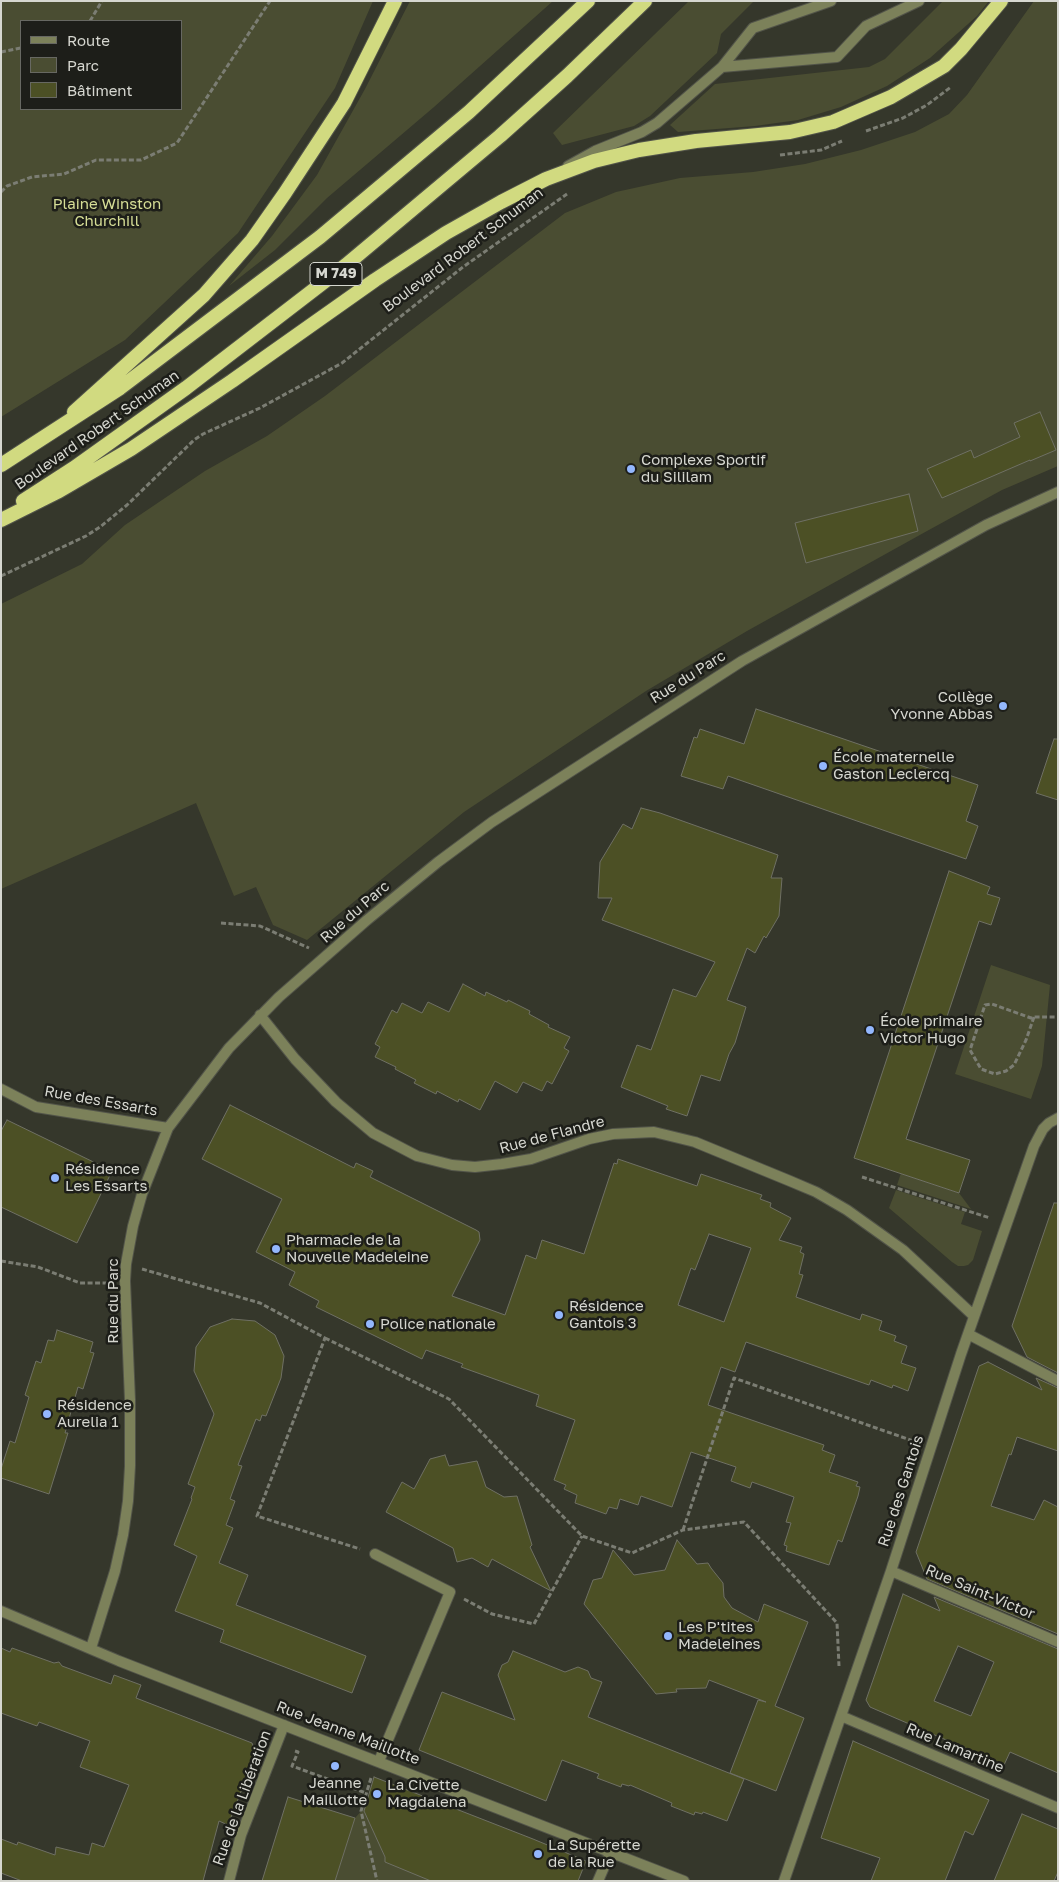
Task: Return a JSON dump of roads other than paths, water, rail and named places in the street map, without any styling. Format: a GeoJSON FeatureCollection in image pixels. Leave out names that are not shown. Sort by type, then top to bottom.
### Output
{"type":"FeatureCollection","features":[{"type":"Feature","properties":{"kind":"highway"},"geometry":{"type":"LineString","coordinates":[[44,439],[204,295],[239,256],[285,193],[336,115],[395,1]]}},
{"type":"Feature","properties":{"kind":"highway","name":"Boulevard Robert Schuman"},"geometry":{"type":"LineString","coordinates":[[1,465],[90,409],[149,367],[320,237],[469,112],[588,1]]}},
{"type":"Feature","properties":{"kind":"highway","name":"Boulevard Robert Schuman"},"geometry":{"type":"LineString","coordinates":[[1,515],[148,416],[265,329],[346,265],[474,159],[567,76],[645,1]]}},
{"type":"Feature","properties":{"kind":"highway"},"geometry":{"type":"LineString","coordinates":[[1,520],[59,491],[131,449],[446,233],[546,179],[594,161],[639,150],[696,141],[790,132],[833,122],[891,98],[944,66],[961,49],[1001,1]]}},
{"type":"Feature","properties":{"kind":"street"},"geometry":{"type":"LineString","coordinates":[[546,179],[594,151],[642,132],[657,123],[722,67],[753,28],[831,1]]}},
{"type":"Feature","properties":{"kind":"street"},"geometry":{"type":"LineString","coordinates":[[722,67],[837,57],[866,26],[919,1]]}},
{"type":"Feature","properties":{"kind":"street","name":"Rue du Parc"},"geometry":{"type":"LineString","coordinates":[[91,1648],[115,1571],[128,1501],[130,1400],[125,1281],[133,1226],[142,1194],[168,1128],[229,1048],[279,997],[403,891],[492,822],[662,710],[742,661],[986,525],[1058,492]]}},
{"type":"Feature","properties":{"kind":"street","name":"Rue de Flandre"},"geometry":{"type":"LineString","coordinates":[[260,1015],[295,1059],[336,1102],[373,1133],[416,1156],[452,1165],[474,1167],[530,1158],[588,1139],[613,1134],[654,1132],[680,1137],[790,1180],[848,1210],[903,1250],[974,1316]]}},
{"type":"Feature","properties":{"kind":"street","name":"Rue des Essarts"},"geometry":{"type":"LineString","coordinates":[[1,1089],[36,1107],[168,1128]]}},
{"type":"Feature","properties":{"kind":"street","name":"Rue des Gantois"},"geometry":{"type":"LineString","coordinates":[[784,1881],[891,1571],[930,1447],[1007,1224],[1039,1136],[1049,1123],[1058,1118]]}},
{"type":"Feature","properties":{"kind":"street"},"geometry":{"type":"LineString","coordinates":[[968,1334],[1058,1381]]}},
{"type":"Feature","properties":{"kind":"street"},"geometry":{"type":"LineString","coordinates":[[375,1554],[450,1592],[379,1761]]}},
{"type":"Feature","properties":{"kind":"street","name":"Rue Saint-Victor"},"geometry":{"type":"LineString","coordinates":[[891,1571],[1058,1642]]}},
{"type":"Feature","properties":{"kind":"street","name":"Rue Jeanne Maillotte"},"geometry":{"type":"LineString","coordinates":[[1,1611],[284,1725],[684,1881]]}},
{"type":"Feature","properties":{"kind":"street","name":"Rue Lamartine"},"geometry":{"type":"LineString","coordinates":[[841,1716],[1058,1808]]}},
{"type":"Feature","properties":{"kind":"street","name":"Rue de la Libération"},"geometry":{"type":"LineString","coordinates":[[229,1881],[241,1835],[284,1725]]}},
{"type":"Feature","properties":{"kind":"street"},"geometry":{"type":"LineString","coordinates":[[598,1881],[611,1851]]}},
{"type":"Feature","properties":{"kind":"place","name":"Complexe Sportif du Sililam"},"geometry":{"type":"Point","coordinates":[631,469]}},
{"type":"Feature","properties":{"kind":"place","name":"Collège Yvonne Abbas"},"geometry":{"type":"Point","coordinates":[1003,706]}},
{"type":"Feature","properties":{"kind":"place","name":"École maternelle Gaston Leclercq"},"geometry":{"type":"Point","coordinates":[823,766]}},
{"type":"Feature","properties":{"kind":"place","name":"École primaire Victor Hugo"},"geometry":{"type":"Point","coordinates":[870,1030]}},
{"type":"Feature","properties":{"kind":"place","name":"Résidence Les Essarts"},"geometry":{"type":"Point","coordinates":[55,1178]}},
{"type":"Feature","properties":{"kind":"place","name":"Pharmacie de la Nouvelle Madeleine"},"geometry":{"type":"Point","coordinates":[276,1249]}},
{"type":"Feature","properties":{"kind":"place","name":"Résidence Gantois 3"},"geometry":{"type":"Point","coordinates":[559,1315]}},
{"type":"Feature","properties":{"kind":"place","name":"Police nationale"},"geometry":{"type":"Point","coordinates":[370,1324]}},
{"type":"Feature","properties":{"kind":"place","name":"Résidence Aurelia 1"},"geometry":{"type":"Point","coordinates":[47,1414]}},
{"type":"Feature","properties":{"kind":"place","name":"Les P'tites Madeleines"},"geometry":{"type":"Point","coordinates":[668,1636]}},
{"type":"Feature","properties":{"kind":"place","name":"Jeanne Maillotte"},"geometry":{"type":"Point","coordinates":[335,1766]}},
{"type":"Feature","properties":{"kind":"place","name":"La Civette Magdalena"},"geometry":{"type":"Point","coordinates":[377,1794]}},
{"type":"Feature","properties":{"kind":"place","name":"La Supérette de la Rue"},"geometry":{"type":"Point","coordinates":[538,1854]}},
{"type":"Feature","properties":{"kind":"park label","name":"Plaine Winston Churchill"},"geometry":{"type":"Point","coordinates":[107,212]}}]}
